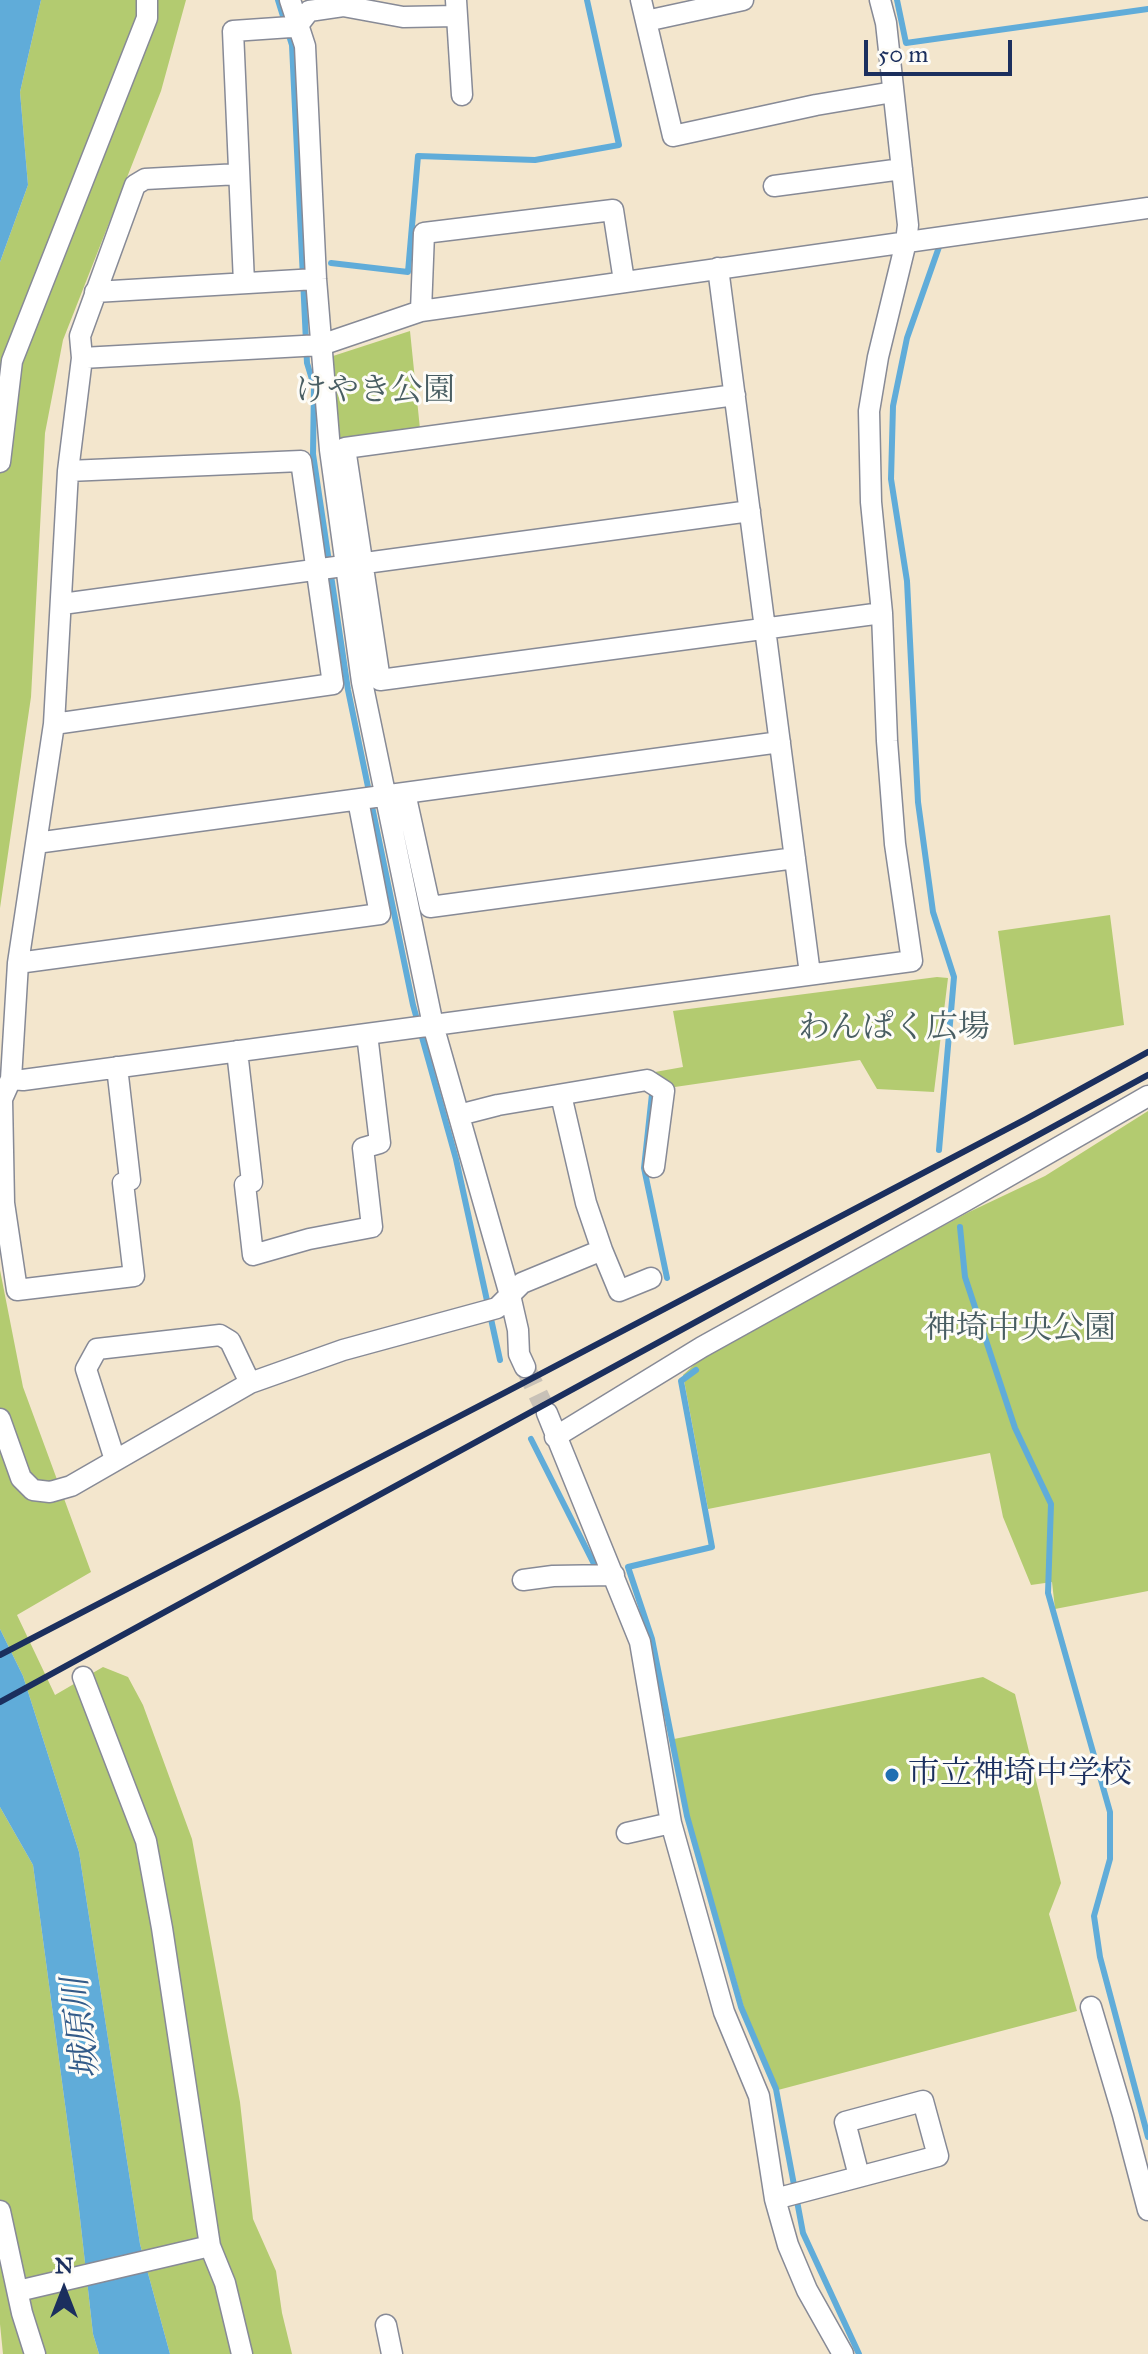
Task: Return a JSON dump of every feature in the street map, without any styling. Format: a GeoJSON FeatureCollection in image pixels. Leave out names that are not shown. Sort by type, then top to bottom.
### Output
{"type":"FeatureCollection","features":[{"type":"Feature","properties":{"kind":"street"},"geometry":{"type":"LineString","coordinates":[[0,462],[12,361],[147,18],[147,0]]}},
{"type":"Feature","properties":{"kind":"street"},"geometry":{"type":"LineString","coordinates":[[290,0],[289,27],[305,46],[306,280],[321,345],[330,450],[362,682],[424,1026],[459,1115],[496,1305],[518,1330],[519,1354],[525,1367]]}},
{"type":"Feature","properties":{"kind":"street"},"geometry":{"type":"LineString","coordinates":[[641,0],[673,136],[893,92]]}},
{"type":"Feature","properties":{"kind":"street"},"geometry":{"type":"LineString","coordinates":[[646,21],[743,0]]}},
{"type":"Feature","properties":{"kind":"street"},"geometry":{"type":"LineString","coordinates":[[11,1079],[23,1080],[912,961],[895,844],[882,613],[871,502],[869,411],[908,225],[886,23],[880,0]]}},
{"type":"Feature","properties":{"kind":"street"},"geometry":{"type":"LineString","coordinates":[[244,283],[233,31],[289,27],[309,11],[343,6],[403,17],[456,8],[462,95]]}},
{"type":"Feature","properties":{"kind":"street"},"geometry":{"type":"LineString","coordinates":[[774,186],[902,169]]}},
{"type":"Feature","properties":{"kind":"street"},"geometry":{"type":"LineString","coordinates":[[117,1067],[130,1180],[123,1183],[134,1276],[17,1290],[4,1203],[2,1099],[11,1079],[18,963],[54,724],[68,471],[82,358],[80,336],[135,185],[145,179],[239,174]]}},
{"type":"Feature","properties":{"kind":"street"},"geometry":{"type":"LineString","coordinates":[[82,358],[321,345],[421,311],[1148,208]]}},
{"type":"Feature","properties":{"kind":"street"},"geometry":{"type":"LineString","coordinates":[[421,311],[424,233],[613,210],[624,281]]}},
{"type":"Feature","properties":{"kind":"street"},"geometry":{"type":"LineString","coordinates":[[718,268],[810,974]]}},
{"type":"Feature","properties":{"kind":"street"},"geometry":{"type":"LineString","coordinates":[[95,292],[306,280]]}},
{"type":"Feature","properties":{"kind":"street"},"geometry":{"type":"LineString","coordinates":[[735,395],[345,448],[348,565],[380,680],[882,613]]}},
{"type":"Feature","properties":{"kind":"street"},"geometry":{"type":"LineString","coordinates":[[54,724],[333,684],[301,461],[68,471]]}},
{"type":"Feature","properties":{"kind":"street"},"geometry":{"type":"LineString","coordinates":[[62,604],[750,511]]}},
{"type":"Feature","properties":{"kind":"street"},"geometry":{"type":"LineString","coordinates":[[36,843],[780,742]]}},
{"type":"Feature","properties":{"kind":"street"},"geometry":{"type":"LineString","coordinates":[[382,796],[430,907],[795,858]]}},
{"type":"Feature","properties":{"kind":"street"},"geometry":{"type":"LineString","coordinates":[[18,963],[380,914],[382,796]]}},
{"type":"Feature","properties":{"kind":"street"},"geometry":{"type":"LineString","coordinates":[[237,1051],[252,1182],[245,1185],[253,1255],[309,1239],[372,1227],[363,1148],[380,1143],[367,1034]]}},
{"type":"Feature","properties":{"kind":"street"},"geometry":{"type":"LineString","coordinates":[[459,1115],[498,1105],[647,1080],[664,1091],[654,1167]]}},
{"type":"Feature","properties":{"kind":"street"},"geometry":{"type":"LineString","coordinates":[[561,1095],[586,1203],[619,1291],[651,1278]]}},
{"type":"Feature","properties":{"kind":"street"},"geometry":{"type":"LineString","coordinates":[[555,1437],[702,1347],[1148,1096]]}},
{"type":"Feature","properties":{"kind":"street"},"geometry":{"type":"LineString","coordinates":[[0,1419],[21,1478],[33,1490],[50,1492],[71,1486],[250,1383],[343,1350],[496,1305],[522,1283],[602,1250]]}},
{"type":"Feature","properties":{"kind":"street"},"geometry":{"type":"LineString","coordinates":[[115,1460],[86,1369],[97,1349],[220,1335],[230,1341],[250,1383]]}},
{"type":"Feature","properties":{"kind":"street"},"geometry":{"type":"LineString","coordinates":[[547,1413],[640,1642],[671,1823],[724,2012],[759,2096],[789,2196],[788,2245],[807,2290],[843,2354]]}},
{"type":"Feature","properties":{"kind":"street"},"geometry":{"type":"LineString","coordinates":[[523,1580],[614,1575]]}},
{"type":"Feature","properties":{"kind":"street"},"geometry":{"type":"LineString","coordinates":[[83,1677],[146,1841],[210,2246],[225,2283],[242,2354]]}},
{"type":"Feature","properties":{"kind":"street"},"geometry":{"type":"LineString","coordinates":[[627,1833],[671,1823]]}},
{"type":"Feature","properties":{"kind":"street"},"geometry":{"type":"LineString","coordinates":[[1091,2007],[1148,2210]]}},
{"type":"Feature","properties":{"kind":"street"},"geometry":{"type":"LineString","coordinates":[[789,2196],[938,2156],[923,2101],[845,2122],[859,2176]]}},
{"type":"Feature","properties":{"kind":"street"},"geometry":{"type":"LineString","coordinates":[[0,2211],[22,2313],[35,2354]]}},
{"type":"Feature","properties":{"kind":"street"},"geometry":{"type":"LineString","coordinates":[[18,2291],[210,2246]]}},
{"type":"Feature","properties":{"kind":"street"},"geometry":{"type":"LineString","coordinates":[[225,2283],[238,2302],[254,2354]]}},
{"type":"Feature","properties":{"kind":"street"},"geometry":{"type":"LineString","coordinates":[[22,2313],[23,2354]]}},
{"type":"Feature","properties":{"kind":"street"},"geometry":{"type":"LineString","coordinates":[[386,2325],[392,2354]]}},
{"type":"Feature","properties":{"kind":"green space"},"geometry":{"type":"Polygon","coordinates":[[[41,0],[186,0],[161,91],[63,340],[45,433],[31,697],[0,908],[0,262],[28,185],[20,92],[41,0]]]}},
{"type":"Feature","properties":{"kind":"green space","name":"けやき公園"},"geometry":{"type":"Polygon","coordinates":[[[410,331],[420,429],[336,439],[333,356],[410,331]]]}},
{"type":"Feature","properties":{"kind":"green space"},"geometry":{"type":"Polygon","coordinates":[[[1110,915],[1124,1025],[1014,1045],[998,931],[1110,915]]]}},
{"type":"Feature","properties":{"kind":"green space","name":"わんぱく広場"},"geometry":{"type":"Polygon","coordinates":[[[948,978],[934,1092],[877,1089],[860,1060],[668,1088],[656,1080],[655,1072],[683,1067],[673,1011],[948,978]]]}},
{"type":"Feature","properties":{"kind":"green space","name":"神埼中央公園"},"geometry":{"type":"Polygon","coordinates":[[[1148,1111],[1148,1591],[1055,1609],[1052,1582],[1031,1585],[1003,1517],[990,1453],[708,1509],[683,1375],[706,1354],[967,1213],[1045,1176],[1148,1111]]]}},
{"type":"Feature","properties":{"kind":"green space"},"geometry":{"type":"Polygon","coordinates":[[[0,1270],[23,1387],[91,1572],[17,1615],[55,1695],[103,1667],[128,1677],[143,1705],[192,1839],[240,2102],[253,2219],[276,2271],[292,2354],[170,2354],[140,2244],[79,1852],[23,1676],[0,1629],[0,1270]]]}},
{"type":"Feature","properties":{"kind":"green space"},"geometry":{"type":"Polygon","coordinates":[[[983,1677],[1015,1694],[1061,1883],[1049,1914],[1077,2011],[778,2090],[744,2008],[689,1816],[674,1739],[983,1677]]]}},
{"type":"Feature","properties":{"kind":"green space"},"geometry":{"type":"Polygon","coordinates":[[[0,1807],[33,1865],[93,2334],[99,2354],[3,2354],[0,2324],[0,1807]]]}},
{"type":"Feature","properties":{"kind":"water"},"geometry":{"type":"Polygon","coordinates":[[[0,0],[41,0],[20,92],[28,185],[0,262],[0,0]]]}},
{"type":"Feature","properties":{"kind":"water","name":"城原川"},"geometry":{"type":"Polygon","coordinates":[[[0,1629],[23,1676],[79,1852],[140,2244],[170,2354],[99,2354],[93,2334],[33,1865],[0,1807],[0,1629]]]}},
{"type":"Feature","properties":{"kind":"waterway"},"geometry":{"type":"LineString","coordinates":[[278,0],[292,45],[307,363],[314,386],[313,454],[348,690],[413,1005],[456,1159],[500,1360]]}},
{"type":"Feature","properties":{"kind":"waterway"},"geometry":{"type":"LineString","coordinates":[[331,263],[408,272],[418,156],[535,160],[619,145],[587,0]]}},
{"type":"Feature","properties":{"kind":"waterway"},"geometry":{"type":"LineString","coordinates":[[897,0],[906,43],[1148,9]]}},
{"type":"Feature","properties":{"kind":"waterway"},"geometry":{"type":"LineString","coordinates":[[939,247],[907,338],[893,406],[891,479],[907,581],[918,802],[933,912],[954,977],[939,1150]]}},
{"type":"Feature","properties":{"kind":"waterway"},"geometry":{"type":"LineString","coordinates":[[652,1094],[644,1168],[667,1278]]}},
{"type":"Feature","properties":{"kind":"waterway"},"geometry":{"type":"LineString","coordinates":[[960,1227],[965,1277],[1015,1428],[1051,1504],[1048,1593],[1110,1812],[1110,1859],[1094,1916],[1100,1957],[1148,2137]]}},
{"type":"Feature","properties":{"kind":"waterway"},"geometry":{"type":"LineString","coordinates":[[696,1370],[681,1381],[712,1547],[628,1567],[652,1639],[687,1816],[741,2007],[776,2089],[803,2233],[859,2354]]}},
{"type":"Feature","properties":{"kind":"waterway"},"geometry":{"type":"LineString","coordinates":[[531,1439],[595,1566]]}},
{"type":"Feature","properties":{"kind":"tunnel"},"geometry":{"type":"LineString","coordinates":[[525,1367],[547,1413]]}},
{"type":"Feature","properties":{"kind":"railway"},"geometry":{"type":"LineString","coordinates":[[0,1655],[1026,1119],[1148,1052]]}},
{"type":"Feature","properties":{"kind":"railway"},"geometry":{"type":"LineString","coordinates":[[0,1702],[1148,1075]]}},
{"type":"Feature","properties":{"kind":"place","name":"市立神埼中学校"},"geometry":{"type":"Point","coordinates":[892,1775]}}]}
